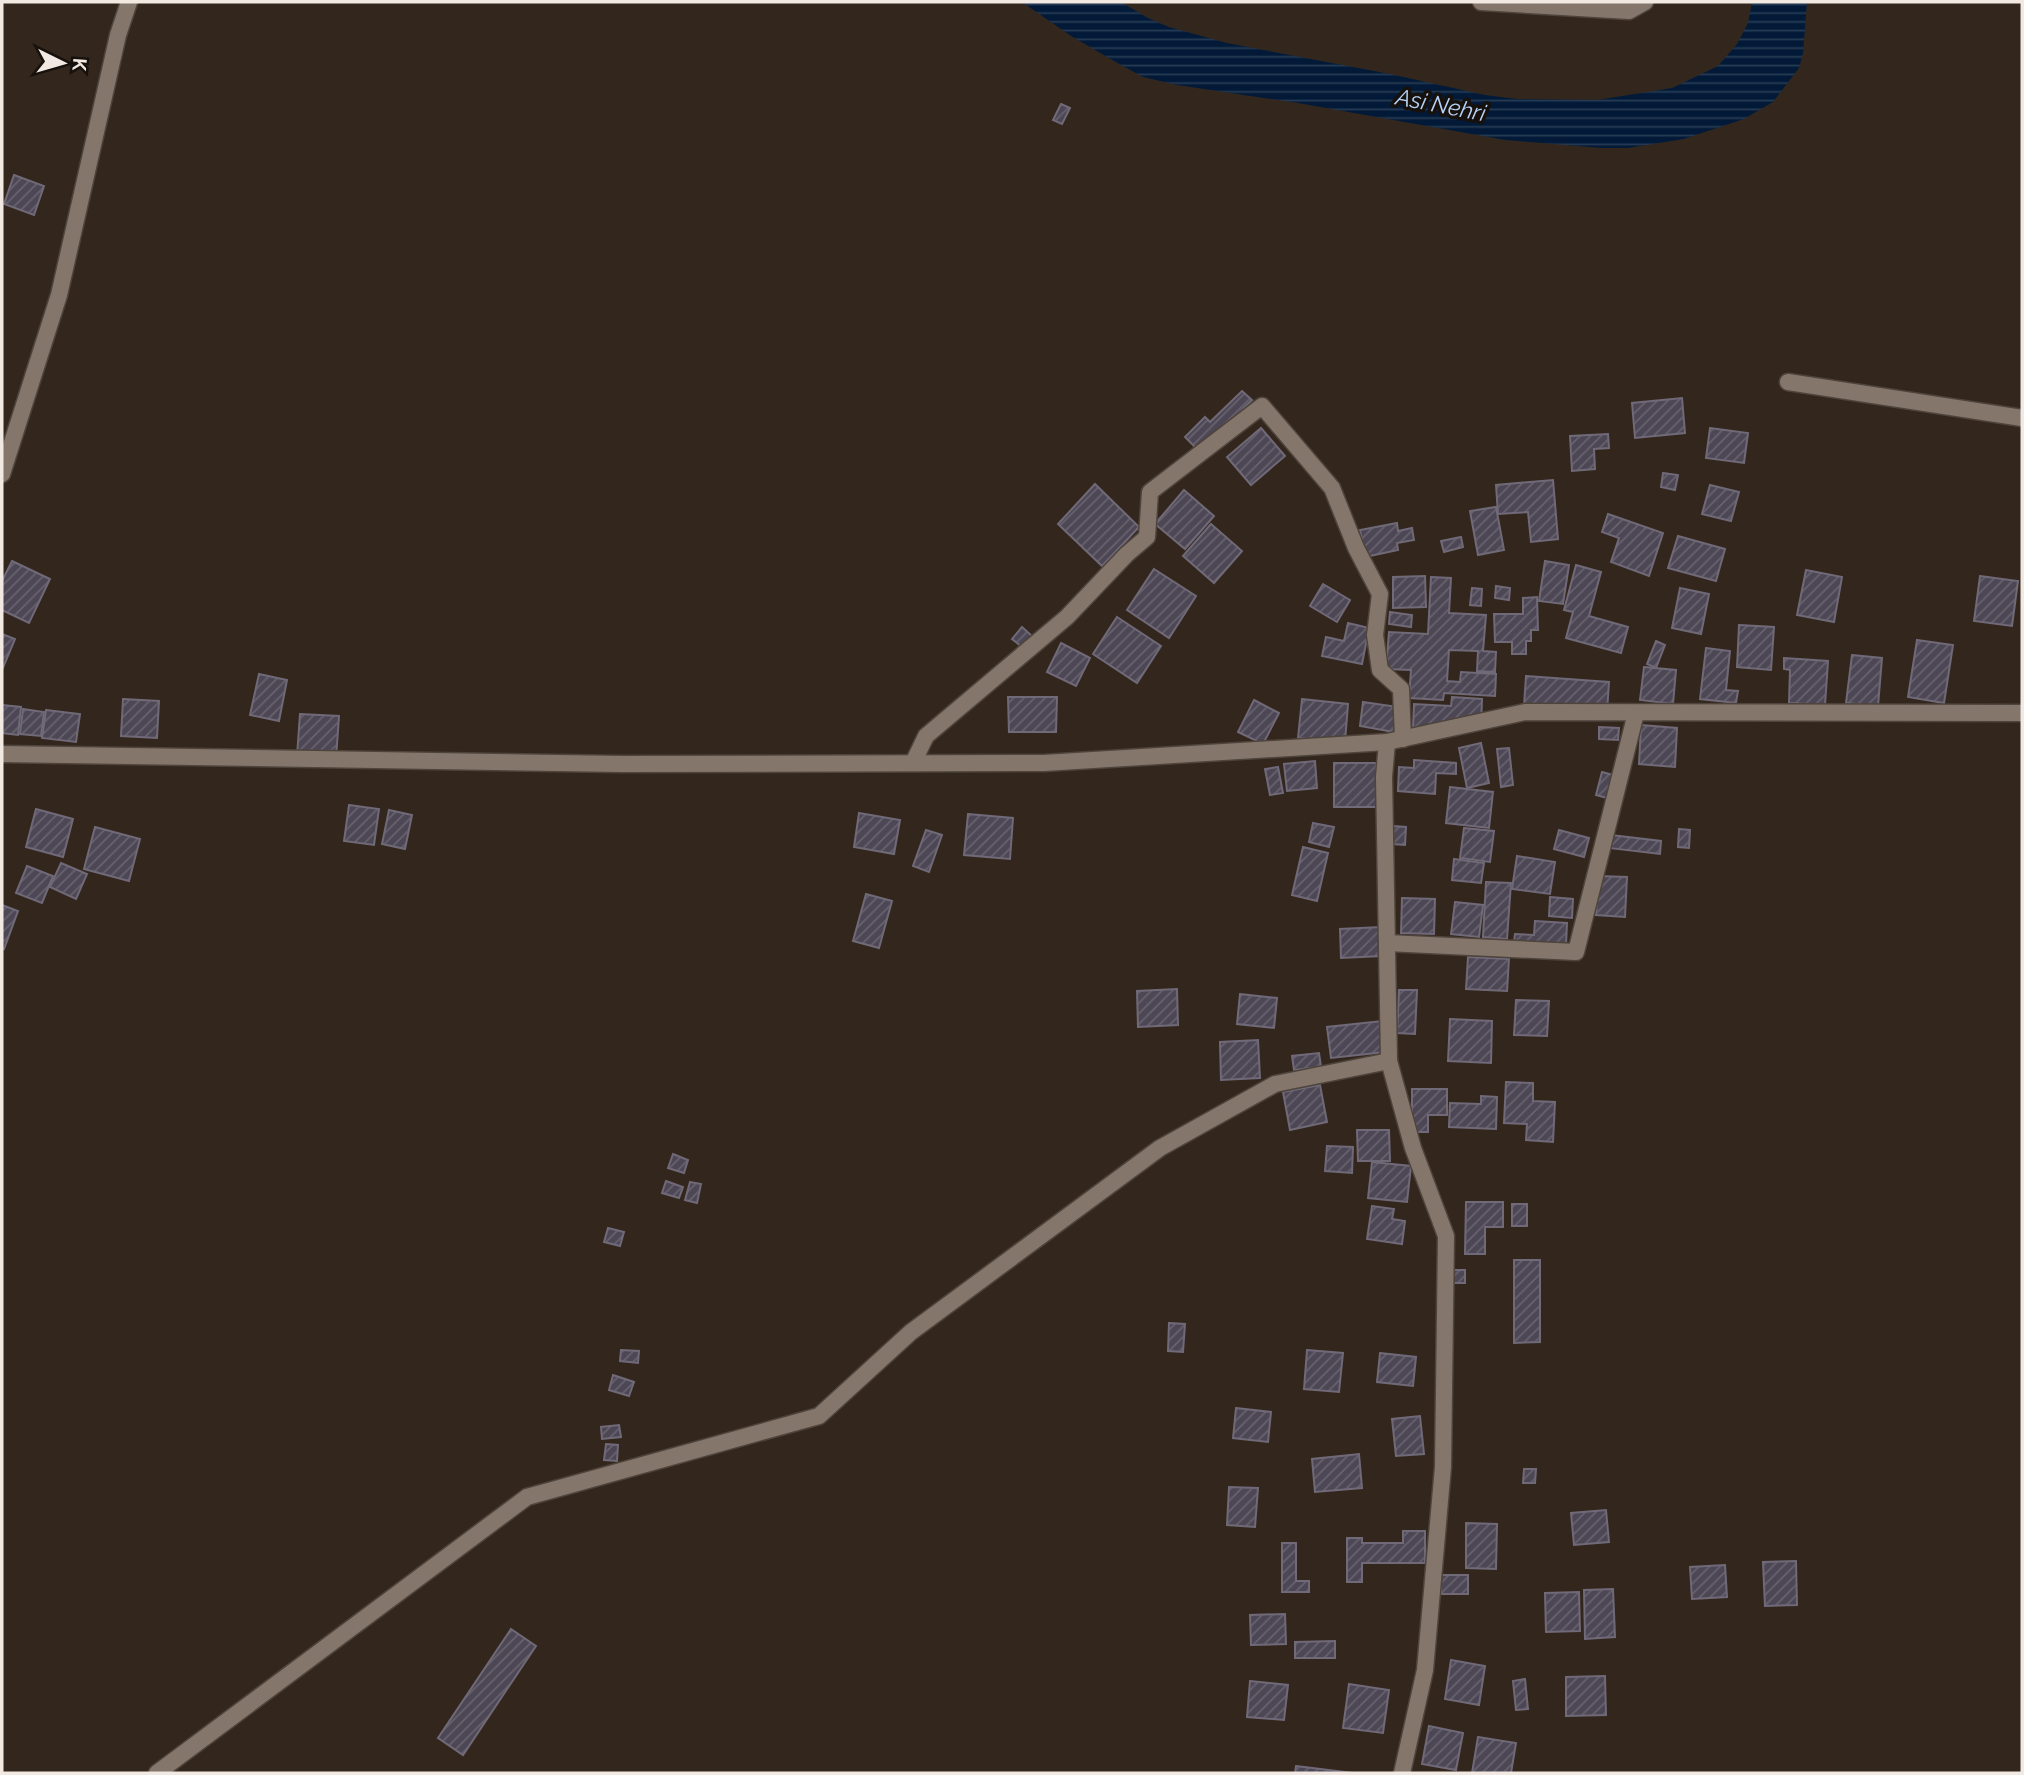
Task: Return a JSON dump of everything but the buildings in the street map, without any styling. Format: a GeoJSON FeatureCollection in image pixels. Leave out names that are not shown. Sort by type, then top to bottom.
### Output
{"type":"FeatureCollection","features":[{"type":"Feature","properties":{"kind":"street"},"geometry":{"type":"LineString","coordinates":[[2,474],[59,295],[118,36],[129,2]]}},
{"type":"Feature","properties":{"kind":"street"},"geometry":{"type":"LineString","coordinates":[[1481,2],[1629,11],[1645,2]]}},
{"type":"Feature","properties":{"kind":"street"},"geometry":{"type":"LineString","coordinates":[[1788,382],[2022,418]]}},
{"type":"Feature","properties":{"kind":"street"},"geometry":{"type":"LineString","coordinates":[[913,764],[926,736],[1067,617],[1127,554],[1147,537],[1150,492],[1262,405],[1332,488],[1356,548],[1380,594],[1375,635],[1380,670],[1401,689],[1395,740],[1384,777],[1389,1060],[1413,1148],[1446,1236],[1443,1467],[1425,1670],[1402,1773]]}},
{"type":"Feature","properties":{"kind":"street"},"geometry":{"type":"LineString","coordinates":[[2,754],[622,764],[1045,763],[1395,740],[1525,712],[2022,713]]}},
{"type":"Feature","properties":{"kind":"street"},"geometry":{"type":"LineString","coordinates":[[1387,943],[1576,952],[1636,713]]}},
{"type":"Feature","properties":{"kind":"street"},"geometry":{"type":"LineString","coordinates":[[157,1773],[527,1497],[819,1416],[911,1332],[1160,1148],[1275,1084],[1389,1060]]}},
{"type":"Feature","properties":{"kind":"water","name":"Asi Nehri"},"geometry":{"type":"Polygon","coordinates":[[[1022,2],[1121,2],[1169,27],[1227,43],[1485,95],[1517,99],[1597,100],[1672,88],[1718,66],[1737,44],[1748,23],[1752,2],[1807,2],[1803,53],[1799,68],[1773,102],[1744,119],[1684,139],[1628,148],[1601,148],[1505,140],[1143,77],[1071,36],[1022,2]]]}}]}
